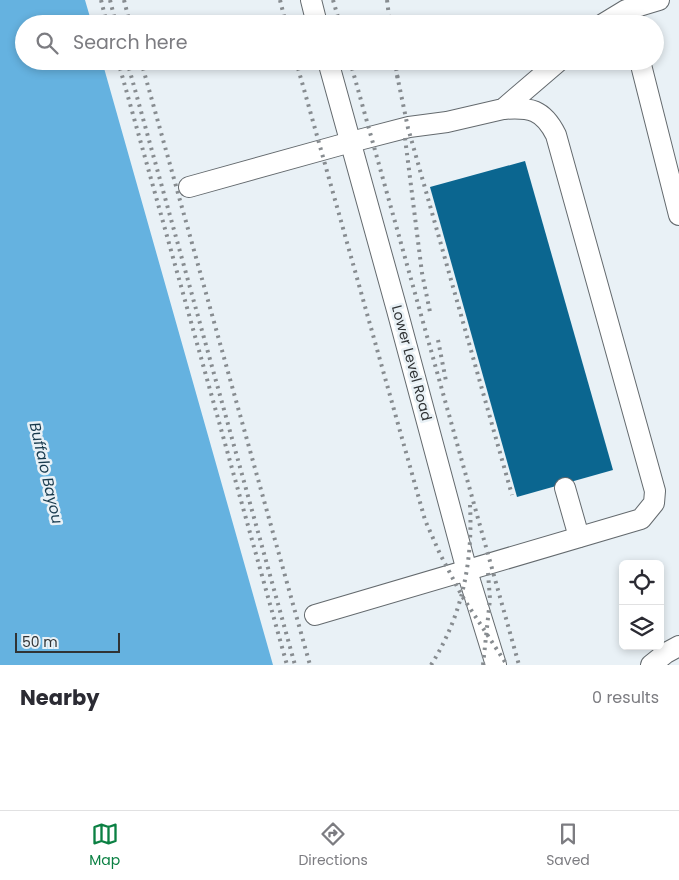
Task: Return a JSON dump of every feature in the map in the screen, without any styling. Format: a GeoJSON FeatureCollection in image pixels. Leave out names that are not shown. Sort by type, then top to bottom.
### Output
{"type":"FeatureCollection","features":[{"type":"Feature","properties":{"kind":"lane"},"geometry":{"type":"LineString","coordinates":[[310,0],[314,15]]}},
{"type":"Feature","properties":{"kind":"lane"},"geometry":{"type":"LineString","coordinates":[[632,15],[659,0]]}},
{"type":"Feature","properties":{"kind":"lane","name":"Lower Level Road"},"geometry":{"type":"LineString","coordinates":[[331,70],[467,570],[496,665]]}},
{"type":"Feature","properties":{"kind":"lane"},"geometry":{"type":"LineString","coordinates":[[503,109],[548,70]]}},
{"type":"Feature","properties":{"kind":"lane"},"geometry":{"type":"LineString","coordinates":[[642,70],[679,215]]}},
{"type":"Feature","properties":{"kind":"lane"},"geometry":{"type":"LineString","coordinates":[[189,187],[410,127],[447,122],[503,109],[521,108],[542,114],[550,123],[556,135],[655,491],[654,502],[641,519],[315,615]]}},
{"type":"Feature","properties":{"kind":"lane"},"geometry":{"type":"LineString","coordinates":[[565,488],[579,537]]}},
{"type":"Feature","properties":{"kind":"lane"},"geometry":{"type":"LineString","coordinates":[[651,665],[666,653],[679,646]]}},
{"type":"Feature","properties":{"kind":"water","name":"Buffalo Bayou"},"geometry":{"type":"Polygon","coordinates":[[[0,0],[85,0],[89,15],[15,15],[15,70],[105,70],[273,665],[0,665],[0,0]]]}},
{"type":"Feature","properties":{"kind":"building"},"geometry":{"type":"Polygon","coordinates":[[[525,161],[613,470],[517,497],[430,187],[525,161]]]}},
{"type":"Feature","properties":{"kind":"railway"},"geometry":{"type":"LineString","coordinates":[[101,0],[105,15]]}},
{"type":"Feature","properties":{"kind":"railway"},"geometry":{"type":"LineString","coordinates":[[110,0],[114,15]]}},
{"type":"Feature","properties":{"kind":"railway"},"geometry":{"type":"LineString","coordinates":[[124,0],[128,15]]}},
{"type":"Feature","properties":{"kind":"railway"},"geometry":{"type":"LineString","coordinates":[[280,0],[284,15]]}},
{"type":"Feature","properties":{"kind":"railway"},"geometry":{"type":"LineString","coordinates":[[333,0],[337,15]]}},
{"type":"Feature","properties":{"kind":"railway"},"geometry":{"type":"LineString","coordinates":[[387,0],[389,15]]}},
{"type":"Feature","properties":{"kind":"railway"},"geometry":{"type":"LineString","coordinates":[[121,70],[287,665]]}},
{"type":"Feature","properties":{"kind":"railway"},"geometry":{"type":"LineString","coordinates":[[130,70],[295,665]]}},
{"type":"Feature","properties":{"kind":"railway"},"geometry":{"type":"LineString","coordinates":[[144,70],[310,665]]}},
{"type":"Feature","properties":{"kind":"railway"},"geometry":{"type":"LineString","coordinates":[[299,70],[425,520],[462,596],[507,665]]}},
{"type":"Feature","properties":{"kind":"railway"},"geometry":{"type":"LineString","coordinates":[[353,70],[519,665]]}},
{"type":"Feature","properties":{"kind":"railway"},"geometry":{"type":"LineString","coordinates":[[396,70],[398,81]]}},
{"type":"Feature","properties":{"kind":"railway"},"geometry":{"type":"LineString","coordinates":[[397,75],[408,128],[512,495]]}},
{"type":"Feature","properties":{"kind":"railway"},"geometry":{"type":"LineString","coordinates":[[405,138],[422,273],[430,312]]}},
{"type":"Feature","properties":{"kind":"railway"},"geometry":{"type":"LineString","coordinates":[[438,340],[446,381]]}},
{"type":"Feature","properties":{"kind":"railway"},"geometry":{"type":"LineString","coordinates":[[431,665],[451,627],[463,588],[470,547],[470,505]]}},
{"type":"Feature","properties":{"kind":"railway"},"geometry":{"type":"LineString","coordinates":[[483,665],[490,599],[488,573]]}}]}
